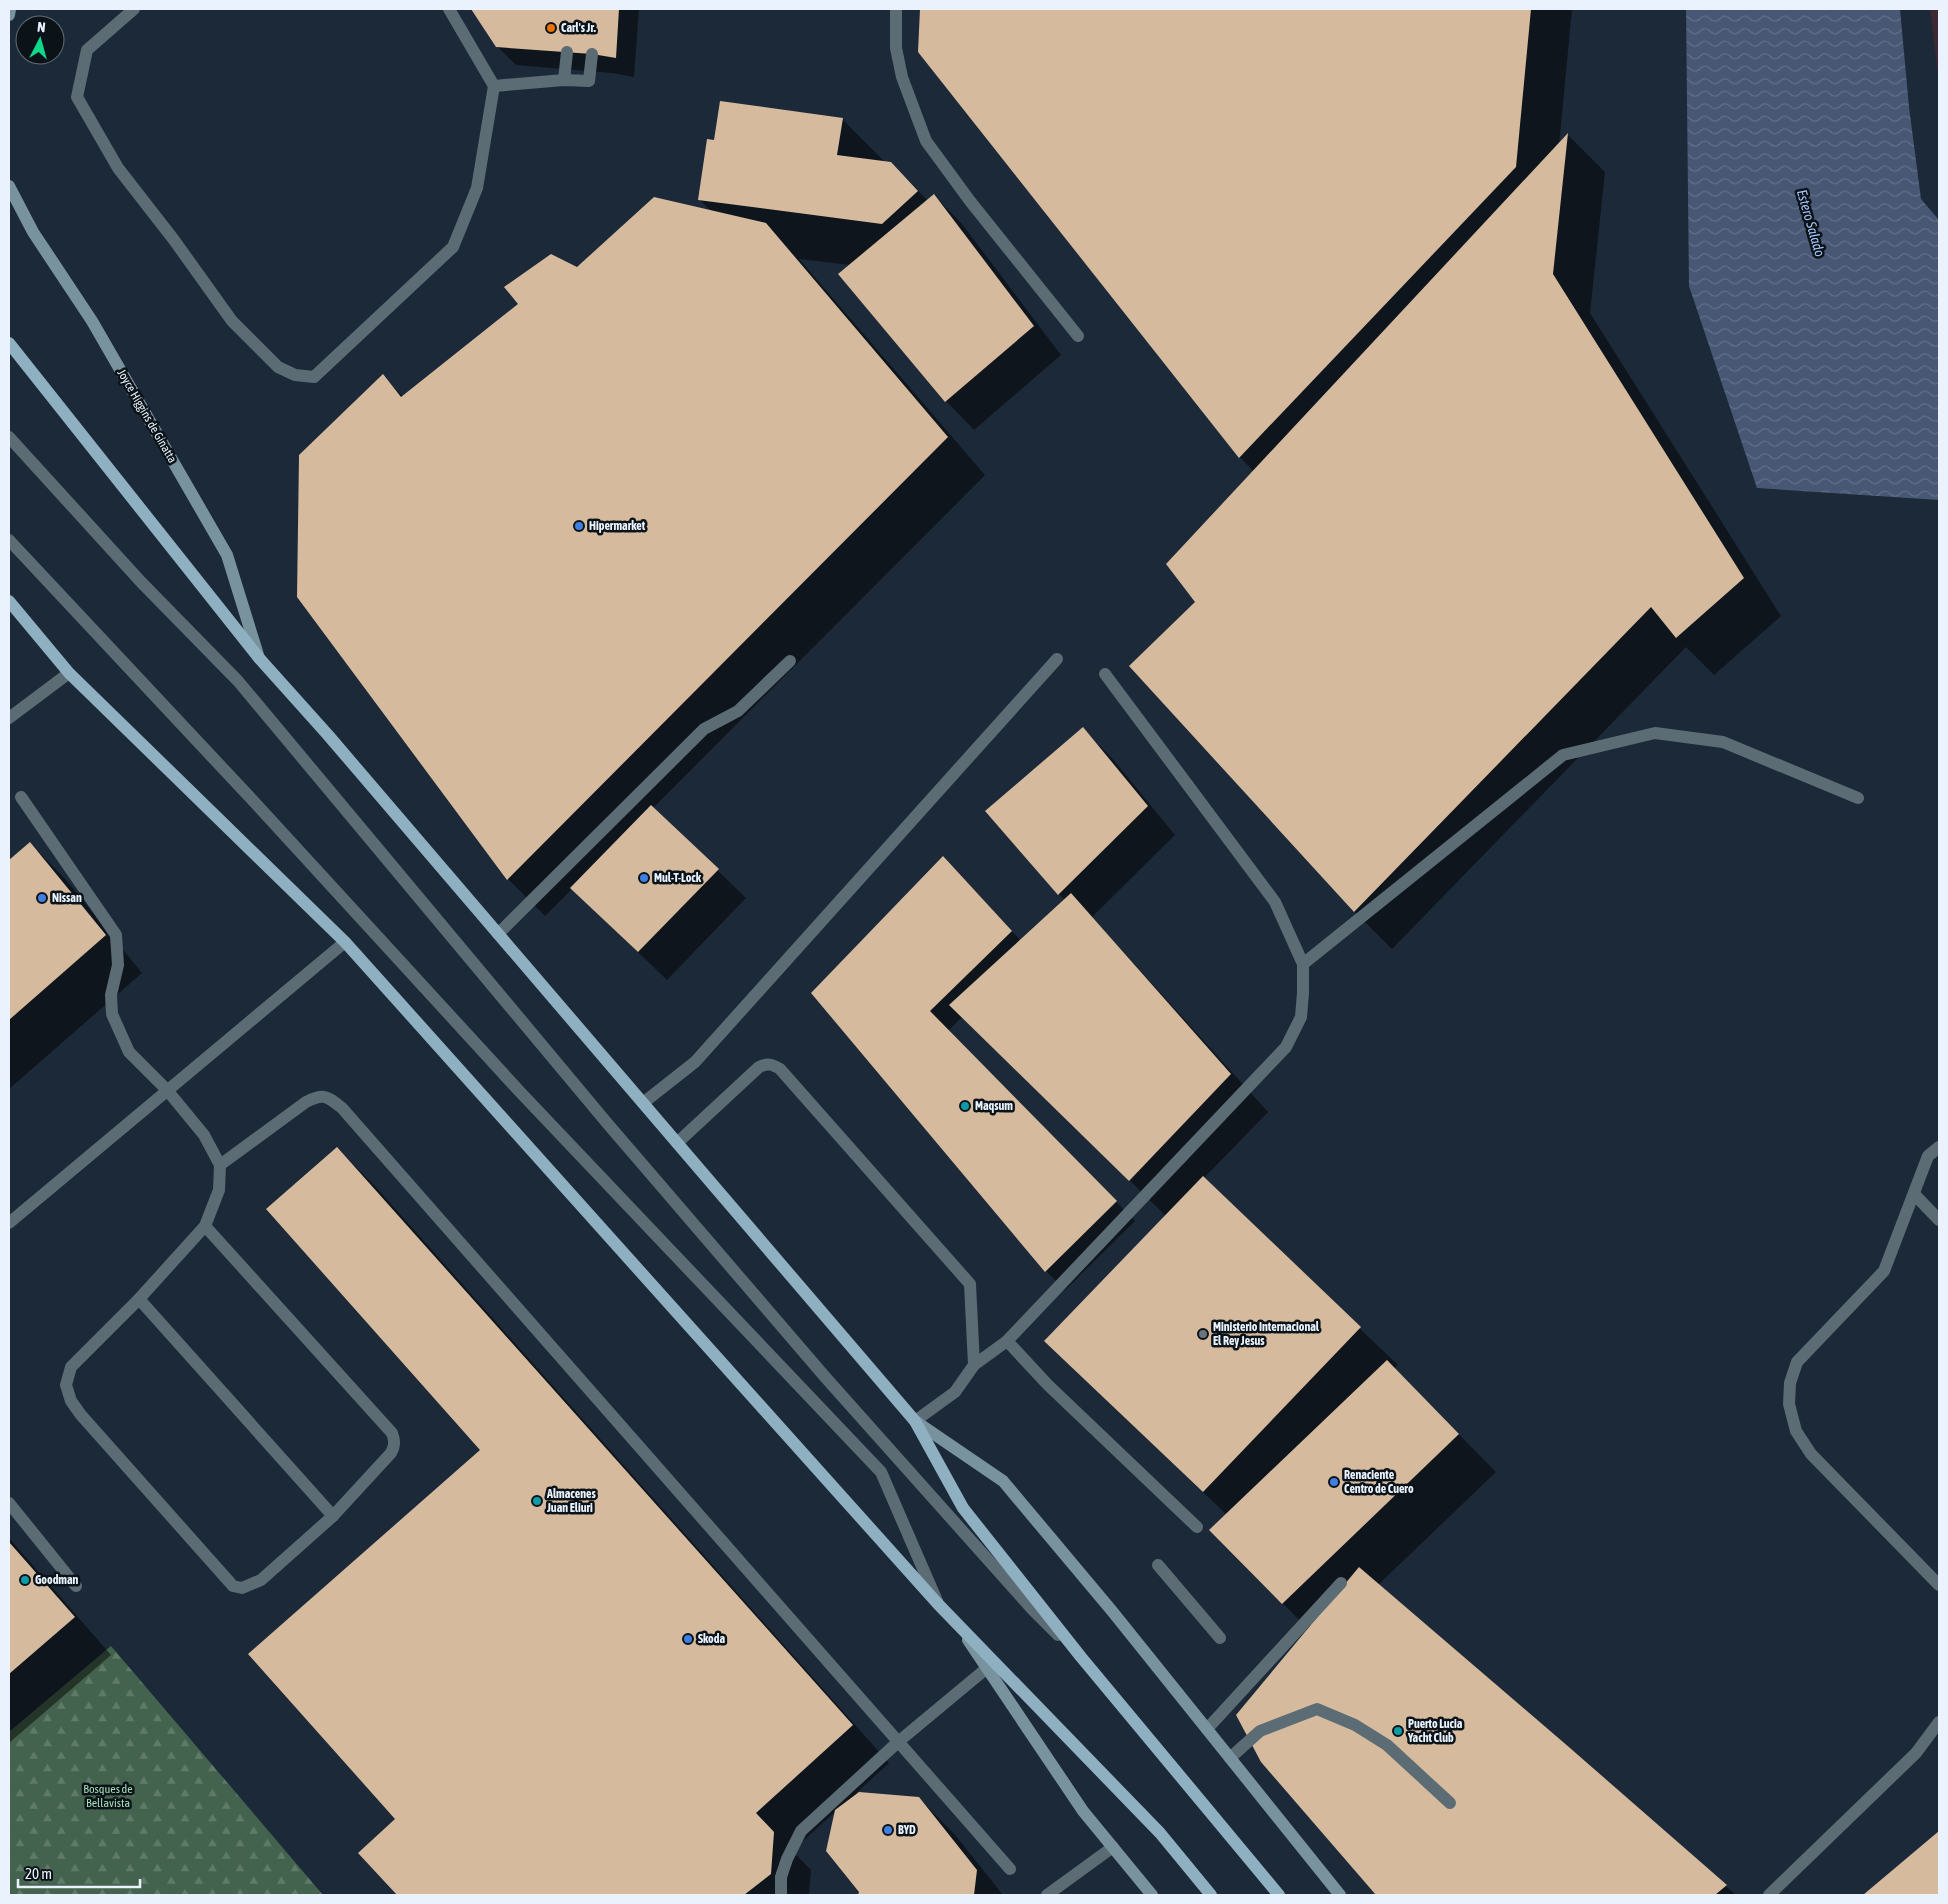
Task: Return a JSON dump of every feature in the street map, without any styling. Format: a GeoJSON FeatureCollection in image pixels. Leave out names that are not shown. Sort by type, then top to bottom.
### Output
{"type":"FeatureCollection","features":[{"type":"Feature","properties":{"kind":"main road"},"geometry":{"type":"LineString","coordinates":[[11,344],[259,658],[915,1421],[962,1508],[1081,1657],[1279,1895]]}},
{"type":"Feature","properties":{"kind":"main road"},"geometry":{"type":"LineString","coordinates":[[9,601],[69,673],[345,942],[938,1604],[1160,1833],[1211,1895]]}},
{"type":"Feature","properties":{"kind":"street"},"geometry":{"type":"LineString","coordinates":[[9,16],[10,9]]}},
{"type":"Feature","properties":{"kind":"street"},"geometry":{"type":"LineString","coordinates":[[134,9],[87,50],[77,97],[118,168],[174,240],[232,320],[278,367],[294,375],[314,377],[453,247],[476,188],[494,86],[449,9]]}},
{"type":"Feature","properties":{"kind":"street"},"geometry":{"type":"LineString","coordinates":[[896,9],[896,48],[902,77],[926,141],[970,201],[1078,336]]}},
{"type":"Feature","properties":{"kind":"street"},"geometry":{"type":"LineString","coordinates":[[564,80],[566,52]]}},
{"type":"Feature","properties":{"kind":"street"},"geometry":{"type":"LineString","coordinates":[[494,86],[564,80],[589,82],[592,54]]}},
{"type":"Feature","properties":{"kind":"street","name":"Joyce Higgins de Ginatta"},"geometry":{"type":"LineString","coordinates":[[9,186],[33,232],[92,321],[227,555],[259,658]]}},
{"type":"Feature","properties":{"kind":"street"},"geometry":{"type":"LineString","coordinates":[[9,437],[141,582],[238,681],[349,811],[607,1123],[820,1371],[1032,1610],[1081,1657]]}},
{"type":"Feature","properties":{"kind":"street"},"geometry":{"type":"LineString","coordinates":[[9,540],[258,806],[521,1093],[881,1472],[938,1604]]}},
{"type":"Feature","properties":{"kind":"street"},"geometry":{"type":"LineString","coordinates":[[643,1103],[695,1062],[1057,659]]}},
{"type":"Feature","properties":{"kind":"street"},"geometry":{"type":"LineString","coordinates":[[498,934],[704,730],[738,711],[790,661]]}},
{"type":"Feature","properties":{"kind":"street"},"geometry":{"type":"LineString","coordinates":[[9,718],[69,673]]}},
{"type":"Feature","properties":{"kind":"street"},"geometry":{"type":"LineString","coordinates":[[1105,674],[1275,902],[1303,964],[1301,1017],[1286,1047],[1007,1341],[974,1365],[955,1392],[915,1421],[1003,1481],[1112,1611],[1340,1895]]}},
{"type":"Feature","properties":{"kind":"street"},"geometry":{"type":"LineString","coordinates":[[1303,964],[1564,755],[1655,733],[1723,742],[1858,798]]}},
{"type":"Feature","properties":{"kind":"street"},"geometry":{"type":"LineString","coordinates":[[21,797],[116,935],[118,965],[111,995],[112,1014],[129,1052],[167,1090],[204,1135],[220,1165],[219,1190],[205,1226],[140,1299],[71,1367],[66,1384],[71,1401],[81,1415],[233,1586],[242,1588],[261,1580],[333,1516],[391,1453],[395,1446],[392,1433],[205,1226]]}},
{"type":"Feature","properties":{"kind":"street"},"geometry":{"type":"LineString","coordinates":[[9,1223],[345,942]]}},
{"type":"Feature","properties":{"kind":"street"},"geometry":{"type":"LineString","coordinates":[[677,1143],[758,1067],[772,1064],[780,1069],[970,1284],[974,1365]]}},
{"type":"Feature","properties":{"kind":"street"},"geometry":{"type":"LineString","coordinates":[[220,1165],[312,1099],[319,1096],[329,1098],[342,1108],[1010,1869]]}},
{"type":"Feature","properties":{"kind":"street"},"geometry":{"type":"LineString","coordinates":[[1939,1147],[1928,1156],[1884,1271],[1797,1362],[1790,1383],[1788,1404],[1796,1431],[1811,1454],[1939,1585]]}},
{"type":"Feature","properties":{"kind":"street"},"geometry":{"type":"LineString","coordinates":[[1914,1194],[1939,1220]]}},
{"type":"Feature","properties":{"kind":"street"},"geometry":{"type":"LineString","coordinates":[[140,1299],[333,1516]]}},
{"type":"Feature","properties":{"kind":"street"},"geometry":{"type":"LineString","coordinates":[[1007,1341],[1048,1385],[1196,1527]]}},
{"type":"Feature","properties":{"kind":"street"},"geometry":{"type":"LineString","coordinates":[[9,1503],[76,1586]]}},
{"type":"Feature","properties":{"kind":"street"},"geometry":{"type":"LineString","coordinates":[[1158,1565],[1220,1638]]}},
{"type":"Feature","properties":{"kind":"street"},"geometry":{"type":"LineString","coordinates":[[1207,1729],[1341,1583]]}},
{"type":"Feature","properties":{"kind":"street"},"geometry":{"type":"LineString","coordinates":[[957,1624],[1084,1811],[1152,1895]]}},
{"type":"Feature","properties":{"kind":"street"},"geometry":{"type":"LineString","coordinates":[[780,1895],[781,1877],[786,1859],[801,1831],[898,1742],[987,1668]]}},
{"type":"Feature","properties":{"kind":"street"},"geometry":{"type":"LineString","coordinates":[[1230,1758],[1260,1731],[1317,1709],[1355,1725],[1387,1745],[1450,1803]]}},
{"type":"Feature","properties":{"kind":"street"},"geometry":{"type":"LineString","coordinates":[[1769,1895],[1916,1752],[1939,1722]]}},
{"type":"Feature","properties":{"kind":"street"},"geometry":{"type":"LineString","coordinates":[[1047,1895],[1113,1847]]}},
{"type":"Feature","properties":{"kind":"shaded area"},"geometry":{"type":"Polygon","coordinates":[[[1930,9],[1939,9],[1939,83],[1930,9]]]}},
{"type":"Feature","properties":{"kind":"green space","name":"Bosques de Bellavista"},"geometry":{"type":"Polygon","coordinates":[[[111,1646],[323,1895],[9,1895],[9,1732],[111,1646]]]}},
{"type":"Feature","properties":{"kind":"water","name":"Estero Salado"},"geometry":{"type":"Polygon","coordinates":[[[1686,9],[1900,9],[1909,107],[1921,199],[1939,220],[1939,500],[1757,488],[1689,286],[1686,9]]]}},
{"type":"Feature","properties":{"kind":"building","name":"Carl's Jr."},"geometry":{"type":"Polygon","coordinates":[[[471,9],[619,9],[616,58],[592,54],[496,47],[471,9]]]}},
{"type":"Feature","properties":{"kind":"building"},"geometry":{"type":"Polygon","coordinates":[[[920,9],[1531,9],[1516,167],[1239,458],[918,52],[920,9]]]}},
{"type":"Feature","properties":{"kind":"building"},"geometry":{"type":"Polygon","coordinates":[[[720,101],[843,118],[837,155],[891,162],[918,191],[882,224],[698,200],[707,139],[714,140],[720,101]]]}},
{"type":"Feature","properties":{"kind":"building"},"geometry":{"type":"Polygon","coordinates":[[[1568,133],[1553,274],[1744,578],[1676,638],[1651,607],[1354,912],[1129,666],[1195,602],[1166,564],[1568,133]]]}},
{"type":"Feature","properties":{"kind":"building"},"geometry":{"type":"Polygon","coordinates":[[[934,194],[1034,326],[945,402],[838,274],[934,194]]]}},
{"type":"Feature","properties":{"kind":"building","name":"Hipermarket"},"geometry":{"type":"Polygon","coordinates":[[[654,197],[766,223],[948,437],[507,880],[297,597],[299,455],[383,374],[401,397],[518,304],[504,287],[551,254],[577,267],[654,197]]]}},
{"type":"Feature","properties":{"kind":"building"},"geometry":{"type":"Polygon","coordinates":[[[1083,727],[1148,806],[1058,895],[985,811],[1083,727]]]}},
{"type":"Feature","properties":{"kind":"building","name":"Mul-T-Lock"},"geometry":{"type":"Polygon","coordinates":[[[651,805],[719,869],[638,952],[570,888],[651,805]]]}},
{"type":"Feature","properties":{"kind":"building","name":"Nissan"},"geometry":{"type":"Polygon","coordinates":[[[30,842],[106,935],[9,1020],[9,860],[30,842]]]}},
{"type":"Feature","properties":{"kind":"building","name":"Maqsum"},"geometry":{"type":"Polygon","coordinates":[[[943,856],[1012,931],[930,1011],[1117,1201],[1045,1272],[811,993],[943,856]]]}},
{"type":"Feature","properties":{"kind":"building"},"geometry":{"type":"Polygon","coordinates":[[[1071,893],[1231,1074],[1129,1181],[949,1005],[1071,893]]]}},
{"type":"Feature","properties":{"kind":"building"},"geometry":{"type":"Polygon","coordinates":[[[337,1147],[853,1725],[756,1813],[774,1832],[771,1874],[744,1895],[397,1895],[358,1853],[395,1819],[248,1654],[480,1450],[266,1209],[337,1147]]]}},
{"type":"Feature","properties":{"kind":"building","name":"Ministerio Internacional El Rey Jesus"},"geometry":{"type":"Polygon","coordinates":[[[1203,1176],[1361,1327],[1203,1492],[1044,1341],[1203,1176]]]}},
{"type":"Feature","properties":{"kind":"building","name":"Renaciente Centro de Cuero"},"geometry":{"type":"Polygon","coordinates":[[[1387,1360],[1459,1434],[1282,1604],[1209,1530],[1387,1360]]]}},
{"type":"Feature","properties":{"kind":"building","name":"Goodman"},"geometry":{"type":"Polygon","coordinates":[[[9,1542],[75,1617],[9,1674],[9,1542]]]}},
{"type":"Feature","properties":{"kind":"building","name":"Puerto Lucia Yacht Club"},"geometry":{"type":"Polygon","coordinates":[[[1359,1567],[1727,1885],[1715,1895],[1376,1895],[1261,1762],[1236,1715],[1359,1567]]]}},
{"type":"Feature","properties":{"kind":"building","name":"BYD"},"geometry":{"type":"Polygon","coordinates":[[[859,1792],[919,1797],[977,1870],[974,1895],[858,1895],[859,1892],[826,1851],[835,1810],[859,1792]]]}},
{"type":"Feature","properties":{"kind":"building"},"geometry":{"type":"Polygon","coordinates":[[[1939,1831],[1939,1895],[1863,1895],[1939,1831]]]}},
{"type":"Feature","properties":{"kind":"place","name":"Carl's Jr."},"geometry":{"type":"Point","coordinates":[551,28]}},
{"type":"Feature","properties":{"kind":"place","name":"Hipermarket"},"geometry":{"type":"Point","coordinates":[579,526]}},
{"type":"Feature","properties":{"kind":"place","name":"Mul-T-Lock"},"geometry":{"type":"Point","coordinates":[644,878]}},
{"type":"Feature","properties":{"kind":"place","name":"Nissan"},"geometry":{"type":"Point","coordinates":[42,898]}},
{"type":"Feature","properties":{"kind":"place","name":"Maqsum"},"geometry":{"type":"Point","coordinates":[965,1106]}},
{"type":"Feature","properties":{"kind":"place","name":"Ministerio Internacional El Rey Jesus"},"geometry":{"type":"Point","coordinates":[1203,1334]}},
{"type":"Feature","properties":{"kind":"place","name":"Renaciente Centro de Cuero"},"geometry":{"type":"Point","coordinates":[1334,1482]}},
{"type":"Feature","properties":{"kind":"place","name":"Almacenes Juan Eliuri"},"geometry":{"type":"Point","coordinates":[537,1501]}},
{"type":"Feature","properties":{"kind":"place","name":"Goodman"},"geometry":{"type":"Point","coordinates":[25,1580]}},
{"type":"Feature","properties":{"kind":"place","name":"Skoda"},"geometry":{"type":"Point","coordinates":[688,1639]}},
{"type":"Feature","properties":{"kind":"place","name":"Puerto Lucia Yacht Club"},"geometry":{"type":"Point","coordinates":[1398,1731]}},
{"type":"Feature","properties":{"kind":"place","name":"BYD"},"geometry":{"type":"Point","coordinates":[888,1830]}}]}
